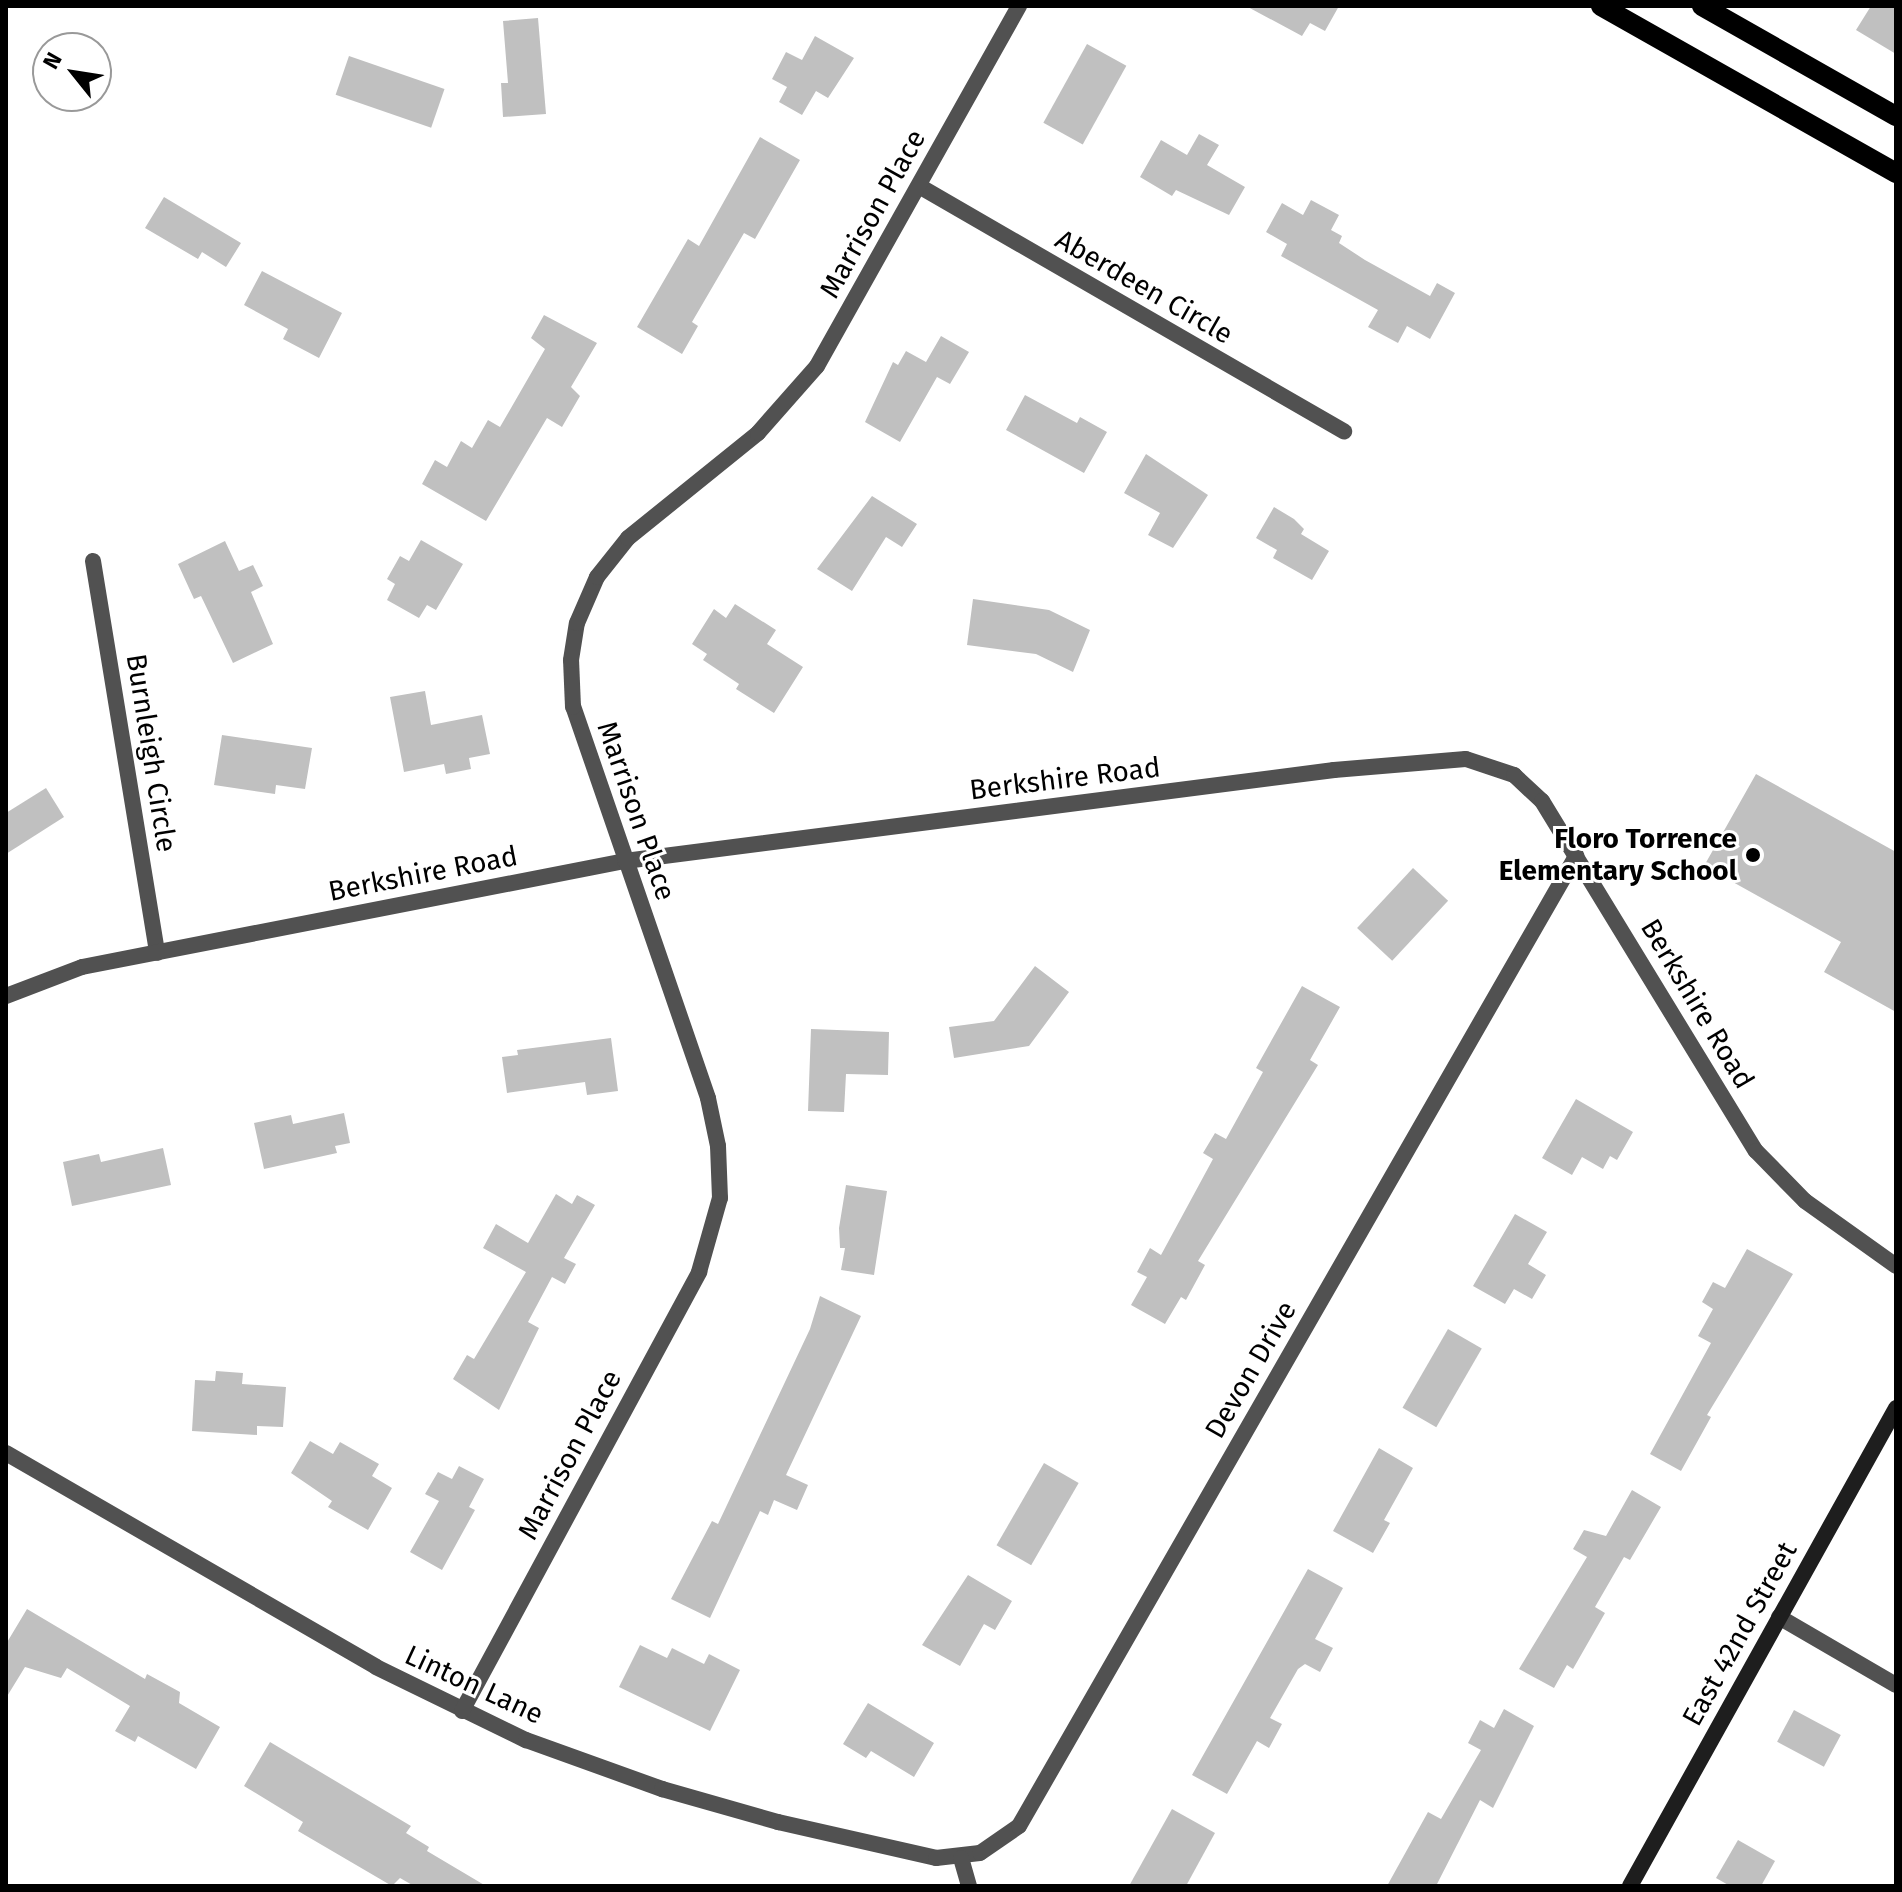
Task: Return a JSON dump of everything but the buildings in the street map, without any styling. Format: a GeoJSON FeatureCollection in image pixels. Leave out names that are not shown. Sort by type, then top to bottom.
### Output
{"type":"FeatureCollection","features":[{"type":"Feature","properties":{"kind":"main road"},"geometry":{"type":"LineString","coordinates":[[1601,6],[1896,173]]}},
{"type":"Feature","properties":{"kind":"main road"},"geometry":{"type":"LineString","coordinates":[[1702,6],[1896,116]]}},
{"type":"Feature","properties":{"kind":"street","name":"Marrison Place"},"geometry":{"type":"LineString","coordinates":[[462,1711],[699,1272],[716,1224],[721,1173],[714,1122],[625,861],[571,685],[575,635],[591,588],[628,538],[720,466],[794,396],[919,186],[1019,6]]}},
{"type":"Feature","properties":{"kind":"street","name":"Aberdeen Circle"},"geometry":{"type":"LineString","coordinates":[[919,186],[1344,431]]}},
{"type":"Feature","properties":{"kind":"street","name":"Burnleigh Circle"},"geometry":{"type":"LineString","coordinates":[[93,561],[157,953]]}},
{"type":"Feature","properties":{"kind":"street","name":"Berkshire Road"},"geometry":{"type":"LineString","coordinates":[[6,996],[82,967],[625,861],[1439,758],[1478,761],[1514,775],[1542,801],[1756,1151],[1805,1201],[1896,1266]]}},
{"type":"Feature","properties":{"kind":"street","name":"Devon Drive"},"geometry":{"type":"LineString","coordinates":[[961,1858],[989,1848],[1019,1826],[1576,856]]}},
{"type":"Feature","properties":{"kind":"street","name":"East 42nd Street"},"geometry":{"type":"LineString","coordinates":[[1630,1886],[1896,1408]]}},
{"type":"Feature","properties":{"kind":"street","name":"Linton Lane"},"geometry":{"type":"LineString","coordinates":[[6,1453],[345,1650],[462,1711],[571,1757],[697,1800],[936,1858],[961,1858]]}},
{"type":"Feature","properties":{"kind":"street"},"geometry":{"type":"LineString","coordinates":[[1779,1617],[1896,1685]]}},
{"type":"Feature","properties":{"kind":"street"},"geometry":{"type":"LineString","coordinates":[[961,1858],[969,1886]]}},
{"type":"Feature","properties":{"kind":"place","name":"Floro Torrence Elementary School"},"geometry":{"type":"Point","coordinates":[1753,855]}}]}
